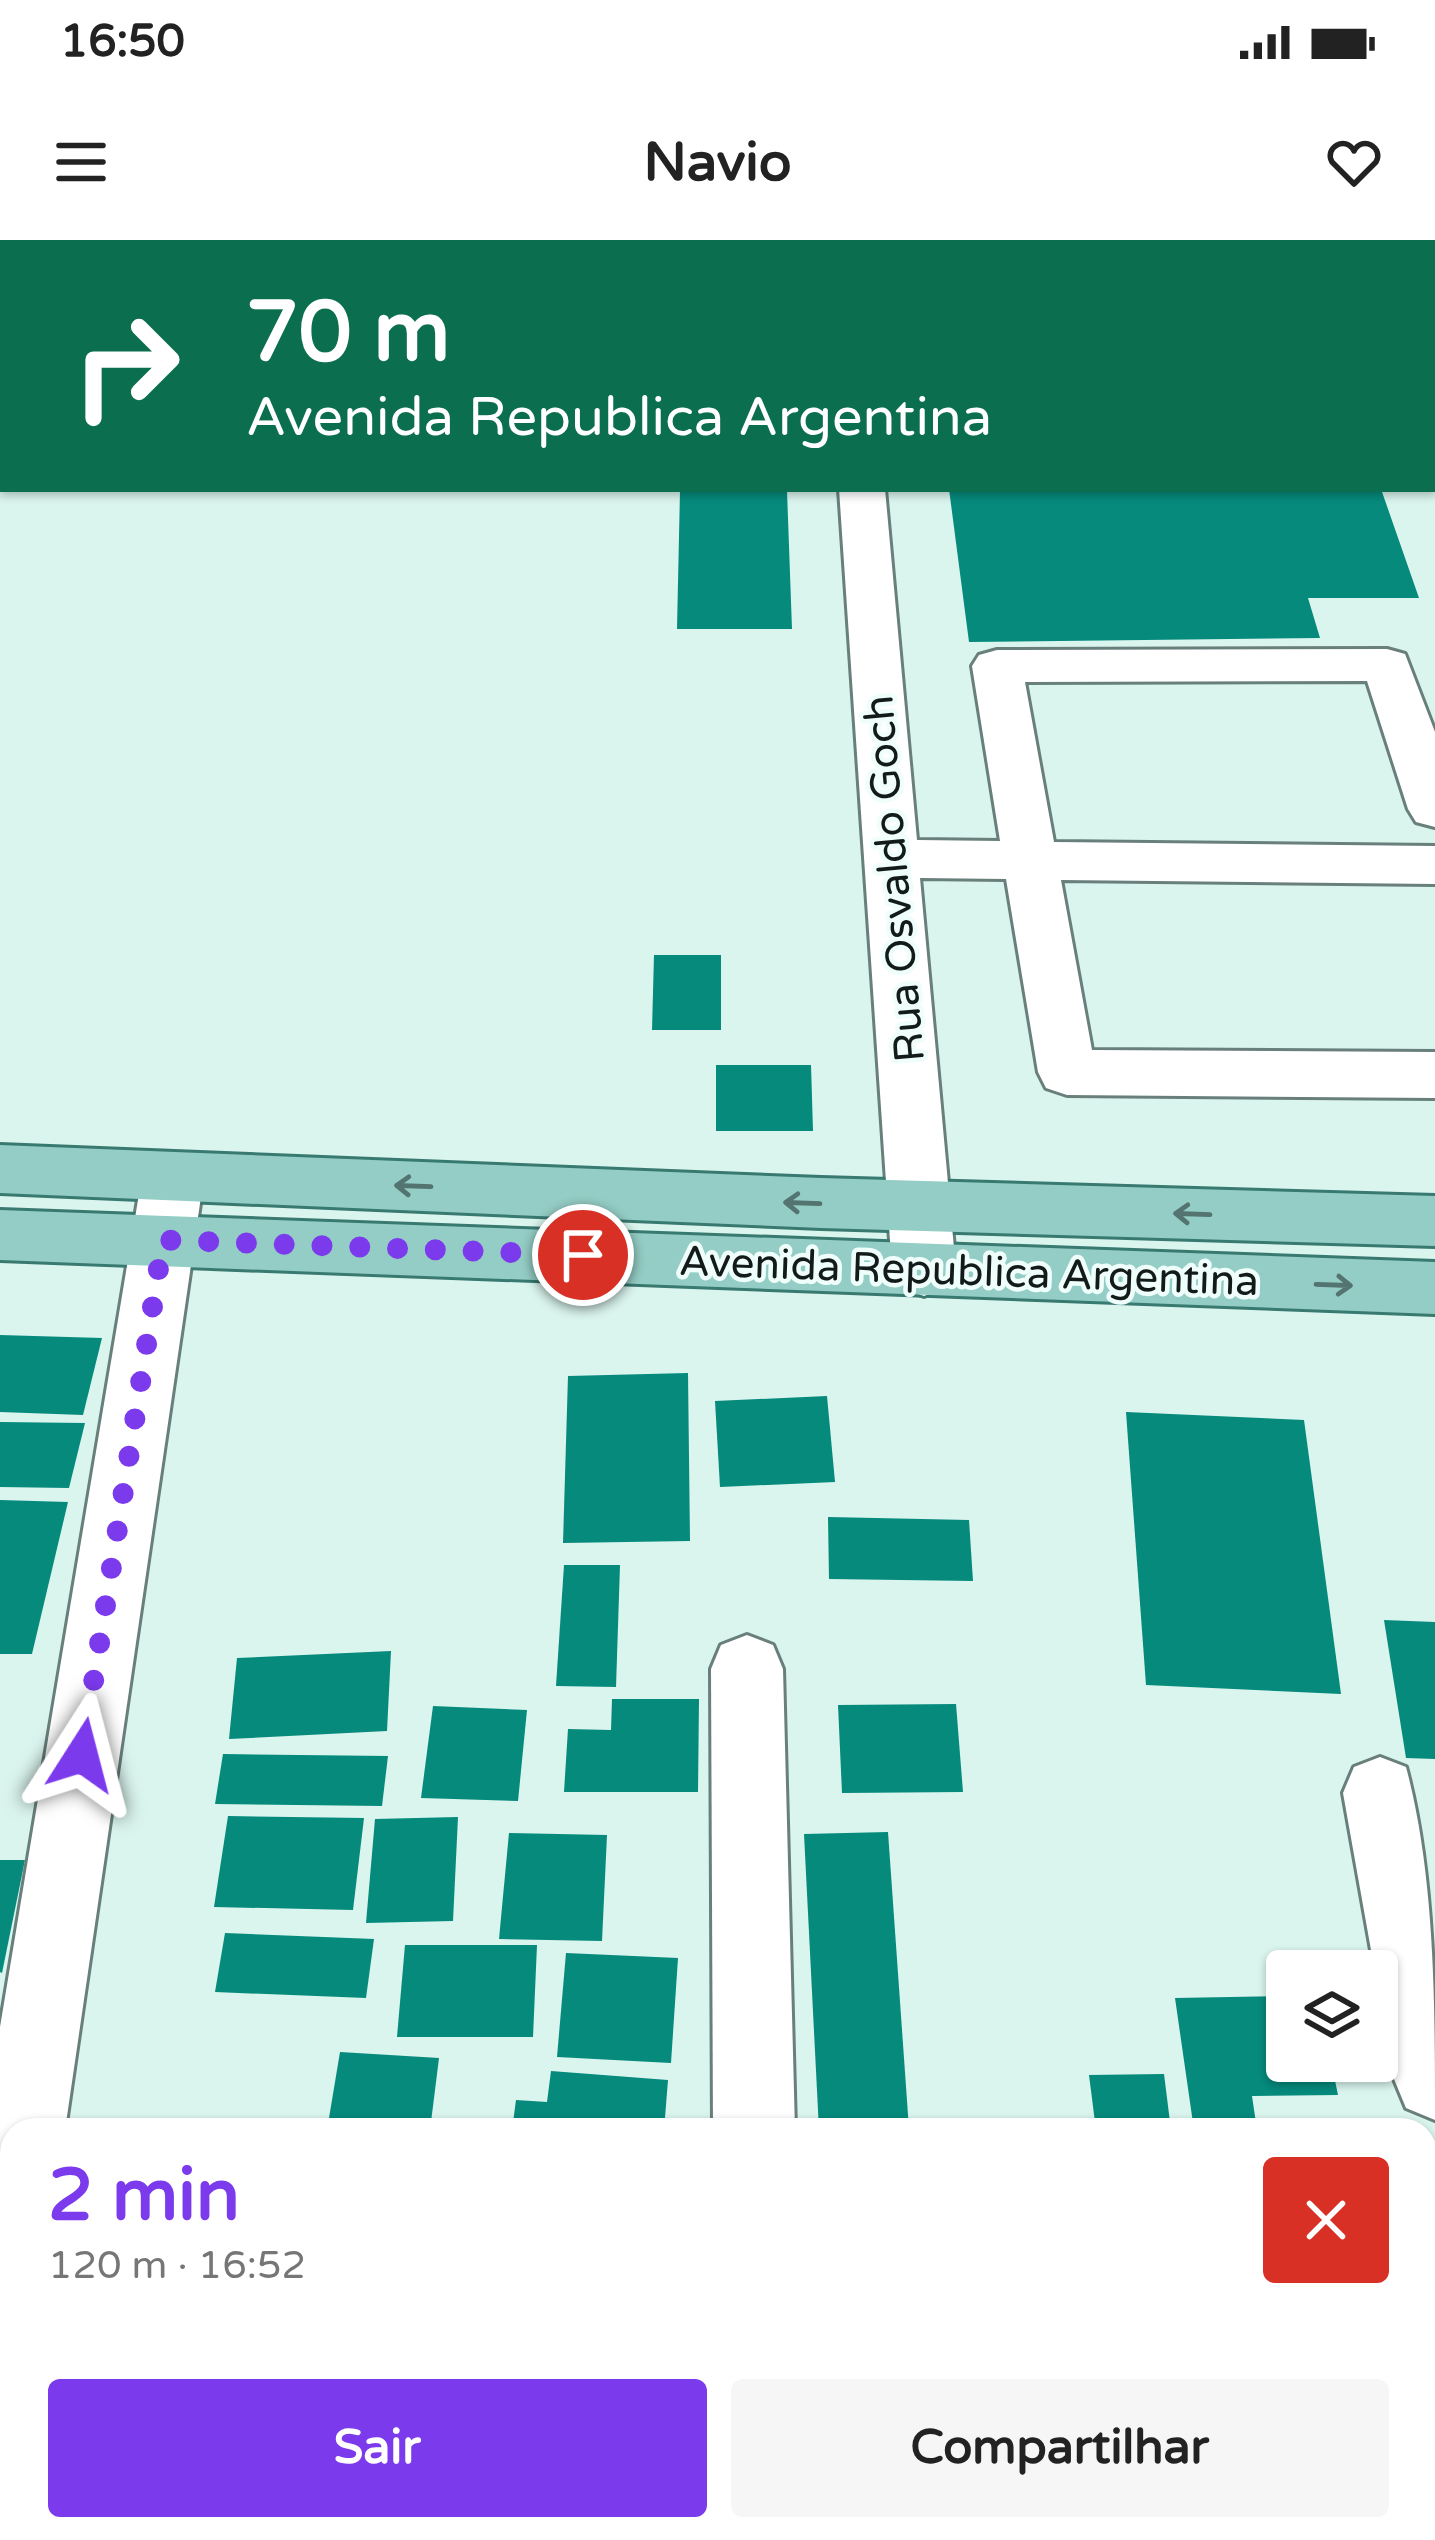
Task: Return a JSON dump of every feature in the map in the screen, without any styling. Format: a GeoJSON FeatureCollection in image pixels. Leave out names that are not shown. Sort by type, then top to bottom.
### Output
{"type":"FeatureCollection","features":[{"type":"Feature","properties":{"kind":"main road","name":"Avenida Republica Argentina"},"geometry":{"type":"LineString","coordinates":[[0,1169],[168,1208],[923,1270],[1435,1288]]}},
{"type":"Feature","properties":{"kind":"main road","name":"Avenida Republica Argentina"},"geometry":{"type":"LineString","coordinates":[[0,1234],[168,1208],[919,1205],[1435,1221]]}},
{"type":"Feature","properties":{"kind":"street","name":"Rua Osvaldo Goch"},"geometry":{"type":"LineString","coordinates":[[862,492],[923,1270]]}},
{"type":"Feature","properties":{"kind":"street"},"geometry":{"type":"LineString","coordinates":[[1435,809],[1387,665],[997,666],[1067,1072],[1435,1075]]}},
{"type":"Feature","properties":{"kind":"street"},"geometry":{"type":"LineString","coordinates":[[892,860],[1435,865]]}},
{"type":"Feature","properties":{"kind":"street"},"geometry":{"type":"LineString","coordinates":[[26,2118],[168,1208]]}},
{"type":"Feature","properties":{"kind":"street"},"geometry":{"type":"LineString","coordinates":[[747,1669],[754,2118]]}},
{"type":"Feature","properties":{"kind":"street"},"geometry":{"type":"LineString","coordinates":[[1380,1793],[1435,2079]]}},
{"type":"Feature","properties":{"kind":"building"},"geometry":{"type":"Polygon","coordinates":[[[680,492],[787,492],[792,629],[677,629],[680,492]]]}},
{"type":"Feature","properties":{"kind":"building"},"geometry":{"type":"Polygon","coordinates":[[[949,492],[1382,492],[1419,598],[1308,598],[1320,638],[969,642],[949,492]]]}},
{"type":"Feature","properties":{"kind":"building"},"geometry":{"type":"Polygon","coordinates":[[[654,955],[721,955],[721,1030],[652,1030],[654,955]]]}},
{"type":"Feature","properties":{"kind":"building"},"geometry":{"type":"Polygon","coordinates":[[[716,1065],[811,1065],[813,1131],[716,1131],[716,1065]]]}},
{"type":"Feature","properties":{"kind":"building"},"geometry":{"type":"Polygon","coordinates":[[[0,1335],[102,1338],[83,1415],[0,1412],[0,1335]]]}},
{"type":"Feature","properties":{"kind":"building"},"geometry":{"type":"Polygon","coordinates":[[[688,1373],[690,1541],[563,1543],[568,1376],[688,1373]]]}},
{"type":"Feature","properties":{"kind":"building"},"geometry":{"type":"Polygon","coordinates":[[[827,1396],[835,1482],[720,1487],[715,1401],[827,1396]]]}},
{"type":"Feature","properties":{"kind":"building"},"geometry":{"type":"Polygon","coordinates":[[[1126,1412],[1304,1420],[1341,1694],[1146,1685],[1126,1412]]]}},
{"type":"Feature","properties":{"kind":"building"},"geometry":{"type":"Polygon","coordinates":[[[0,1422],[85,1423],[69,1488],[0,1487],[0,1422]]]}},
{"type":"Feature","properties":{"kind":"building"},"geometry":{"type":"Polygon","coordinates":[[[0,1500],[68,1502],[32,1654],[0,1654],[0,1500]]]}},
{"type":"Feature","properties":{"kind":"building"},"geometry":{"type":"Polygon","coordinates":[[[828,1517],[969,1520],[973,1581],[829,1579],[828,1517]]]}},
{"type":"Feature","properties":{"kind":"building"},"geometry":{"type":"Polygon","coordinates":[[[564,1565],[620,1565],[616,1687],[556,1686],[564,1565]]]}},
{"type":"Feature","properties":{"kind":"building"},"geometry":{"type":"Polygon","coordinates":[[[1384,1620],[1435,1622],[1435,1759],[1406,1758],[1384,1620]]]}},
{"type":"Feature","properties":{"kind":"building"},"geometry":{"type":"Polygon","coordinates":[[[391,1651],[387,1731],[229,1739],[237,1658],[391,1651]]]}},
{"type":"Feature","properties":{"kind":"building"},"geometry":{"type":"Polygon","coordinates":[[[612,1699],[699,1699],[698,1792],[564,1792],[568,1729],[611,1730],[612,1699]]]}},
{"type":"Feature","properties":{"kind":"building"},"geometry":{"type":"Polygon","coordinates":[[[956,1704],[963,1792],[842,1793],[838,1705],[956,1704]]]}},
{"type":"Feature","properties":{"kind":"building"},"geometry":{"type":"Polygon","coordinates":[[[433,1706],[527,1710],[518,1801],[421,1798],[433,1706]]]}},
{"type":"Feature","properties":{"kind":"building"},"geometry":{"type":"Polygon","coordinates":[[[223,1754],[388,1756],[382,1806],[215,1804],[223,1754]]]}},
{"type":"Feature","properties":{"kind":"building"},"geometry":{"type":"Polygon","coordinates":[[[228,1816],[364,1818],[353,1910],[214,1907],[228,1816]]]}},
{"type":"Feature","properties":{"kind":"building"},"geometry":{"type":"Polygon","coordinates":[[[458,1817],[453,1921],[366,1923],[375,1819],[458,1817]]]}},
{"type":"Feature","properties":{"kind":"building"},"geometry":{"type":"Polygon","coordinates":[[[888,1832],[908,2118],[818,2118],[804,1834],[888,1832]]]}},
{"type":"Feature","properties":{"kind":"building"},"geometry":{"type":"Polygon","coordinates":[[[509,1833],[607,1835],[602,1941],[499,1939],[509,1833]]]}},
{"type":"Feature","properties":{"kind":"building"},"geometry":{"type":"Polygon","coordinates":[[[0,1860],[25,1860],[2,1973],[0,1972],[0,1860]]]}},
{"type":"Feature","properties":{"kind":"building"},"geometry":{"type":"Polygon","coordinates":[[[225,1933],[374,1939],[366,1998],[215,1992],[225,1933]]]}},
{"type":"Feature","properties":{"kind":"building"},"geometry":{"type":"Polygon","coordinates":[[[405,1945],[537,1945],[533,2037],[397,2037],[405,1945]]]}},
{"type":"Feature","properties":{"kind":"building"},"geometry":{"type":"Polygon","coordinates":[[[566,1953],[678,1958],[671,2063],[557,2057],[566,1953]]]}},
{"type":"Feature","properties":{"kind":"building"},"geometry":{"type":"Polygon","coordinates":[[[1266,1996],[1266,2082],[1335,2082],[1338,2095],[1252,2096],[1255,2118],[1192,2118],[1175,1998],[1266,1996]]]}},
{"type":"Feature","properties":{"kind":"building"},"geometry":{"type":"Polygon","coordinates":[[[340,2052],[439,2058],[432,2118],[329,2118],[340,2052]]]}},
{"type":"Feature","properties":{"kind":"building"},"geometry":{"type":"Polygon","coordinates":[[[551,2071],[668,2080],[665,2118],[514,2118],[516,2100],[547,2102],[551,2071]]]}},
{"type":"Feature","properties":{"kind":"building"},"geometry":{"type":"Polygon","coordinates":[[[1164,2074],[1170,2118],[1094,2118],[1089,2075],[1164,2074]]]}},
{"type":"Feature","properties":{"kind":"route"},"geometry":{"type":"LineString","coordinates":[[82,1755],[163,1240],[583,1255]]}}]}
